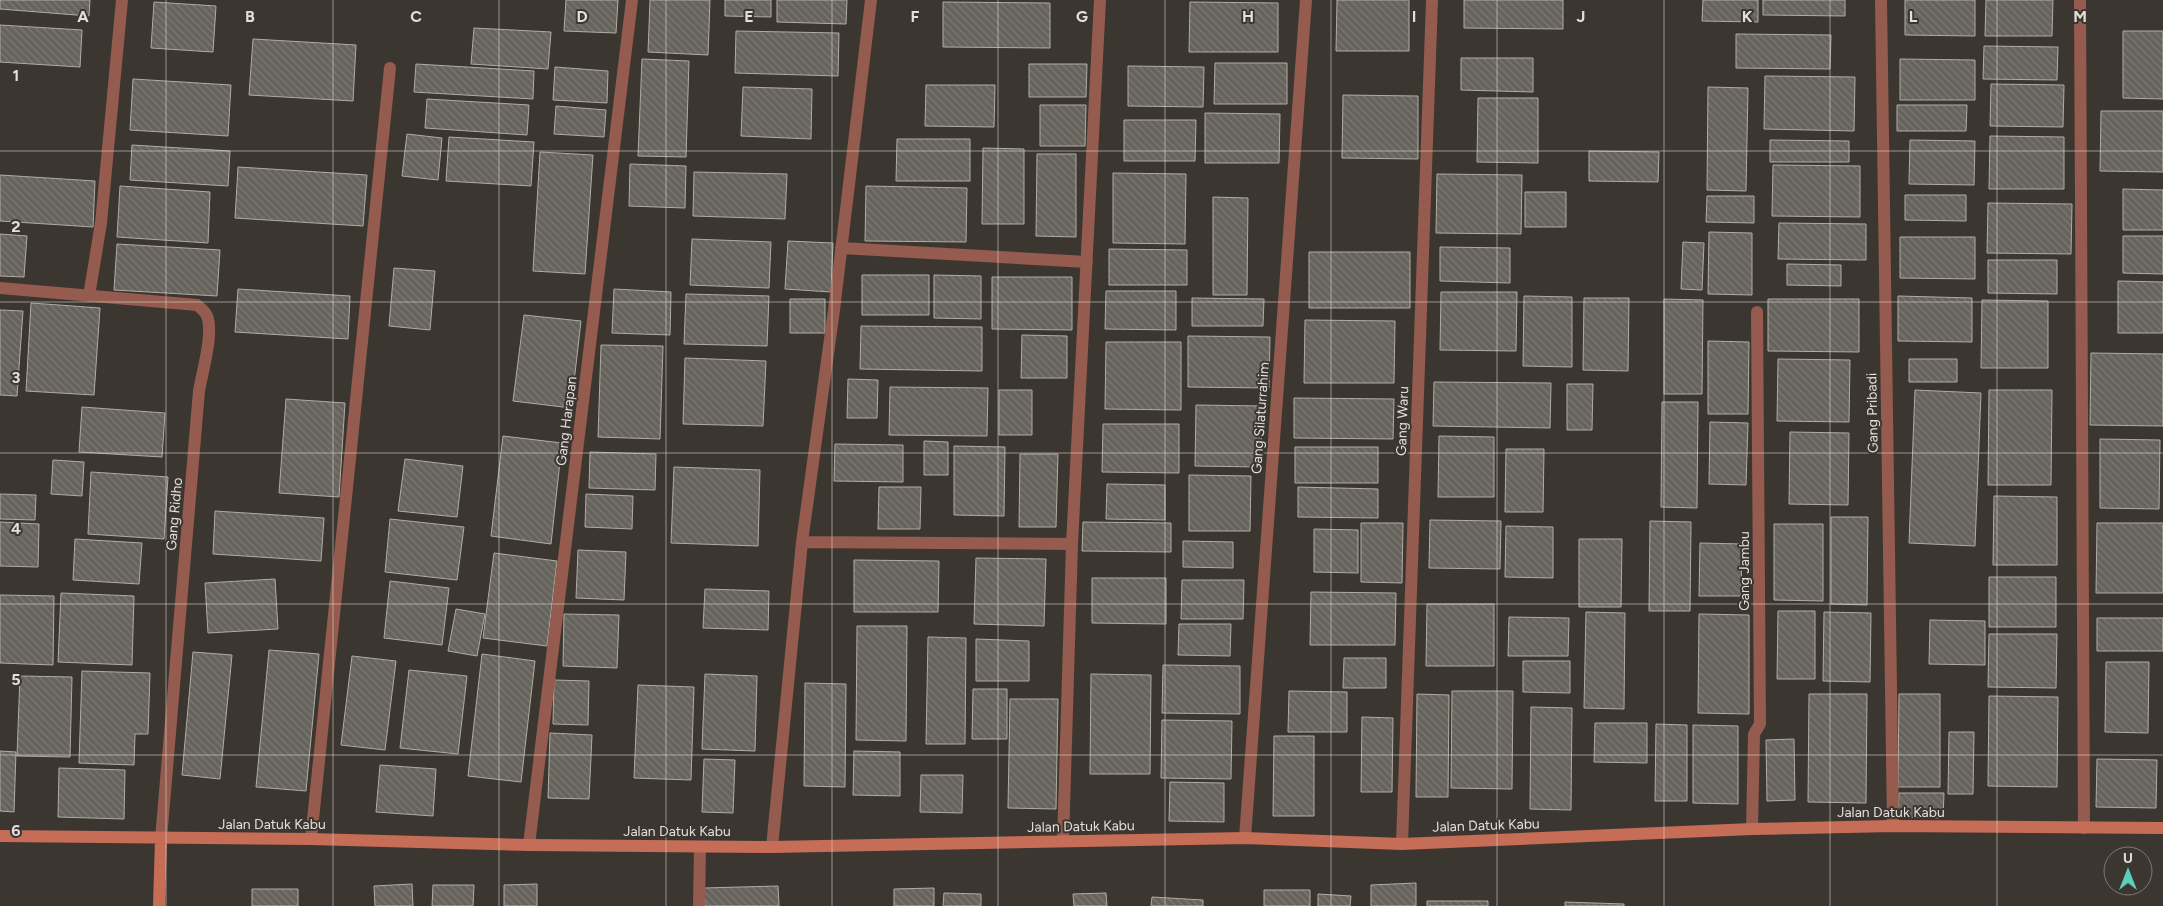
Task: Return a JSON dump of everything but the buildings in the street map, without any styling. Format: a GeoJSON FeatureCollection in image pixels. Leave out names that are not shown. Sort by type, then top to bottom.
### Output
{"type":"FeatureCollection","features":[{"type":"Feature","properties":{"kind":"street"},"geometry":{"type":"LineString","coordinates":[[89,296],[101,223],[122,0]]}},
{"type":"Feature","properties":{"kind":"street","name":"Gang Harapan"},"geometry":{"type":"LineString","coordinates":[[528,845],[632,0]]}},
{"type":"Feature","properties":{"kind":"street"},"geometry":{"type":"LineString","coordinates":[[772,847],[802,542],[841,248],[871,0]]}},
{"type":"Feature","properties":{"kind":"street"},"geometry":{"type":"LineString","coordinates":[[1063,842],[1072,544],[1100,0]]}},
{"type":"Feature","properties":{"kind":"street","name":"Gang Silaturrahim"},"geometry":{"type":"LineString","coordinates":[[1245,838],[1306,0]]}},
{"type":"Feature","properties":{"kind":"street","name":"Gang Waru"},"geometry":{"type":"LineString","coordinates":[[1402,844],[1432,0]]}},
{"type":"Feature","properties":{"kind":"street","name":"Gang Pribadi"},"geometry":{"type":"LineString","coordinates":[[1881,0],[1893,826]]}},
{"type":"Feature","properties":{"kind":"street"},"geometry":{"type":"LineString","coordinates":[[2080,0],[2084,828]]}},
{"type":"Feature","properties":{"kind":"street"},"geometry":{"type":"LineString","coordinates":[[310,839],[390,68]]}},
{"type":"Feature","properties":{"kind":"street"},"geometry":{"type":"LineString","coordinates":[[841,248],[1087,262]]}},
{"type":"Feature","properties":{"kind":"street","name":"Gang Ridho"},"geometry":{"type":"LineString","coordinates":[[0,288],[197,305],[208,317],[209,330],[199,391],[161,839]]}},
{"type":"Feature","properties":{"kind":"street","name":"Gang Jambu"},"geometry":{"type":"LineString","coordinates":[[1752,829],[1754,734],[1760,724],[1757,312]]}},
{"type":"Feature","properties":{"kind":"street"},"geometry":{"type":"LineString","coordinates":[[802,542],[1072,544]]}},
{"type":"Feature","properties":{"kind":"street","name":"Jalan Datuk Kabu"},"geometry":{"type":"LineString","coordinates":[[0,836],[772,847],[1245,838],[1402,844],[1752,829],[1893,826],[2163,828]]}},
{"type":"Feature","properties":{"kind":"street"},"geometry":{"type":"LineString","coordinates":[[158,906],[161,839]]}},
{"type":"Feature","properties":{"kind":"street"},"geometry":{"type":"LineString","coordinates":[[699,906],[700,847]]}}]}
